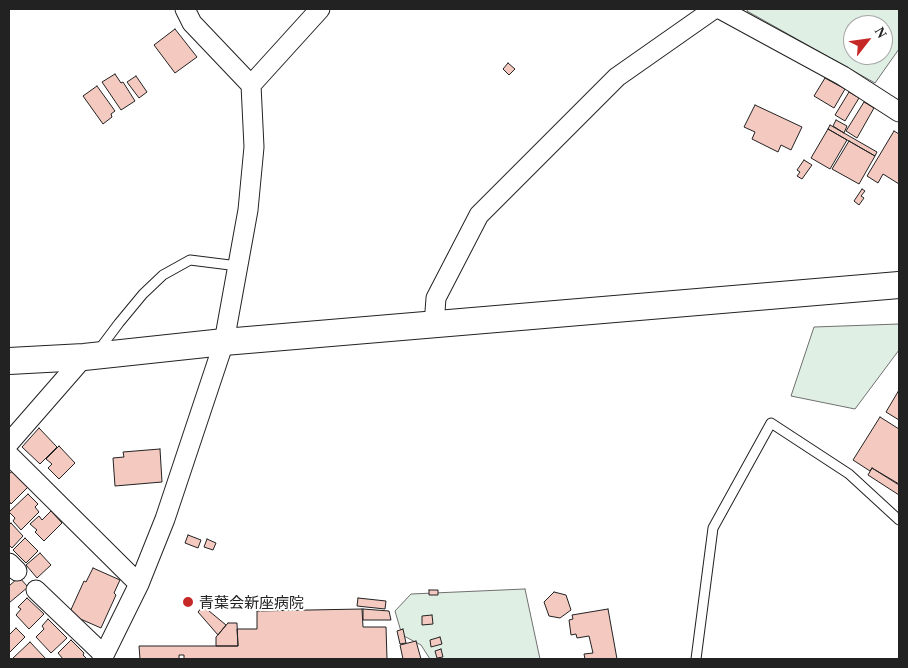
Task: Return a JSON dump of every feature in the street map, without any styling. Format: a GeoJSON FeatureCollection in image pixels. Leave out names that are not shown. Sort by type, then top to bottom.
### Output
{"type":"FeatureCollection","features":[{"type":"Feature","properties":{"kind":"street"},"geometry":{"type":"LineString","coordinates":[[36,590],[103,657],[140,584],[165,519],[224,342],[248,210],[254,147],[251,85],[192,22],[185,9]]}},
{"type":"Feature","properties":{"kind":"street"},"geometry":{"type":"LineString","coordinates":[[251,85],[320,9]]}},
{"type":"Feature","properties":{"kind":"street"},"geometry":{"type":"LineString","coordinates":[[434,325],[436,298],[479,215],[617,77],[714,9]]}},
{"type":"Feature","properties":{"kind":"street"},"geometry":{"type":"LineString","coordinates":[[720,9],[843,76],[899,112]]}},
{"type":"Feature","properties":{"kind":"street"},"geometry":{"type":"LineString","coordinates":[[9,361],[90,356],[224,342],[798,292],[899,285]]}},
{"type":"Feature","properties":{"kind":"street"},"geometry":{"type":"LineString","coordinates":[[9,443],[90,356]]}},
{"type":"Feature","properties":{"kind":"street"},"geometry":{"type":"LineString","coordinates":[[9,455],[140,584]]}},
{"type":"Feature","properties":{"kind":"lane"},"geometry":{"type":"LineString","coordinates":[[90,356],[143,294],[163,275],[190,260],[238,266]]}},
{"type":"Feature","properties":{"kind":"lane"},"geometry":{"type":"LineString","coordinates":[[696,659],[713,528],[772,423],[850,474],[899,520]]}},
{"type":"Feature","properties":{"kind":"green space"},"geometry":{"type":"Polygon","coordinates":[[[748,9],[899,9],[899,49],[893,58],[893,15],[843,15],[843,65],[747,11],[748,9]]]}},
{"type":"Feature","properties":{"kind":"green space"},"geometry":{"type":"Polygon","coordinates":[[[843,65],[888,65],[875,83],[843,65]]]}},
{"type":"Feature","properties":{"kind":"green space"},"geometry":{"type":"Polygon","coordinates":[[[899,324],[899,350],[855,409],[791,396],[814,327],[899,324]]]}},
{"type":"Feature","properties":{"kind":"green space"},"geometry":{"type":"Polygon","coordinates":[[[525,589],[540,659],[430,659],[421,645],[402,635],[395,611],[411,594],[525,589]]]}},
{"type":"Feature","properties":{"kind":"building"},"geometry":{"type":"Polygon","coordinates":[[[175,29],[197,57],[175,73],[154,45],[175,29]]]}},
{"type":"Feature","properties":{"kind":"building"},"geometry":{"type":"Polygon","coordinates":[[[508,63],[515,69],[509,75],[503,69],[508,63]]]}},
{"type":"Feature","properties":{"kind":"building"},"geometry":{"type":"Polygon","coordinates":[[[115,74],[121,83],[123,82],[135,101],[121,110],[102,82],[115,74]]]}},
{"type":"Feature","properties":{"kind":"building"},"geometry":{"type":"Polygon","coordinates":[[[136,76],[147,92],[139,98],[127,82],[136,76]]]}},
{"type":"Feature","properties":{"kind":"building"},"geometry":{"type":"Polygon","coordinates":[[[825,78],[845,89],[834,108],[814,96],[825,78]]]}},
{"type":"Feature","properties":{"kind":"building"},"geometry":{"type":"Polygon","coordinates":[[[97,86],[115,111],[111,114],[112,117],[103,124],[83,96],[97,86]]]}},
{"type":"Feature","properties":{"kind":"building"},"geometry":{"type":"Polygon","coordinates":[[[849,92],[859,98],[845,121],[835,115],[849,92]]]}},
{"type":"Feature","properties":{"kind":"building"},"geometry":{"type":"Polygon","coordinates":[[[864,102],[874,108],[857,138],[846,131],[864,102]]]}},
{"type":"Feature","properties":{"kind":"building"},"geometry":{"type":"Polygon","coordinates":[[[755,105],[802,127],[791,150],[781,145],[778,152],[752,139],[755,132],[744,127],[755,105]]]}},
{"type":"Feature","properties":{"kind":"building"},"geometry":{"type":"Polygon","coordinates":[[[836,120],[847,126],[844,133],[833,126],[836,120]]]}},
{"type":"Feature","properties":{"kind":"building"},"geometry":{"type":"Polygon","coordinates":[[[830,125],[877,152],[875,156],[828,129],[830,125]]]}},
{"type":"Feature","properties":{"kind":"building"},"geometry":{"type":"Polygon","coordinates":[[[828,129],[847,140],[830,169],[811,158],[828,129]]]}},
{"type":"Feature","properties":{"kind":"building"},"geometry":{"type":"Polygon","coordinates":[[[894,131],[899,134],[899,184],[883,174],[878,183],[867,176],[894,131]]]}},
{"type":"Feature","properties":{"kind":"building"},"geometry":{"type":"Polygon","coordinates":[[[849,141],[875,156],[859,184],[832,169],[849,141]]]}},
{"type":"Feature","properties":{"kind":"building"},"geometry":{"type":"Polygon","coordinates":[[[804,160],[812,165],[802,179],[797,176],[800,172],[797,170],[804,160]]]}},
{"type":"Feature","properties":{"kind":"building"},"geometry":{"type":"Polygon","coordinates":[[[862,189],[865,191],[861,196],[864,198],[859,205],[854,201],[862,189]]]}},
{"type":"Feature","properties":{"kind":"building"},"geometry":{"type":"Polygon","coordinates":[[[899,390],[899,420],[886,412],[899,390]]]}},
{"type":"Feature","properties":{"kind":"building"},"geometry":{"type":"Polygon","coordinates":[[[880,417],[899,429],[899,484],[872,468],[870,471],[853,460],[880,417]]]}},
{"type":"Feature","properties":{"kind":"building"},"geometry":{"type":"Polygon","coordinates":[[[39,428],[57,447],[40,464],[22,447],[39,428]]]}},
{"type":"Feature","properties":{"kind":"building"},"geometry":{"type":"Polygon","coordinates":[[[59,446],[75,463],[59,479],[48,468],[52,464],[46,459],[59,446]]]}},
{"type":"Feature","properties":{"kind":"building"},"geometry":{"type":"Polygon","coordinates":[[[160,449],[162,482],[115,486],[113,458],[124,457],[123,452],[160,449]]]}},
{"type":"Feature","properties":{"kind":"building"},"geometry":{"type":"Polygon","coordinates":[[[872,468],[899,485],[899,495],[868,475],[872,468]]]}},
{"type":"Feature","properties":{"kind":"building"},"geometry":{"type":"Polygon","coordinates":[[[14,470],[29,486],[11,504],[9,501],[9,472],[14,470]]]}},
{"type":"Feature","properties":{"kind":"building"},"geometry":{"type":"Polygon","coordinates":[[[28,494],[38,504],[35,507],[39,512],[21,530],[13,521],[15,518],[9,512],[28,494]]]}},
{"type":"Feature","properties":{"kind":"building"},"geometry":{"type":"Polygon","coordinates":[[[51,511],[62,523],[44,541],[35,532],[37,530],[30,524],[39,516],[42,520],[51,511]]]}},
{"type":"Feature","properties":{"kind":"building"},"geometry":{"type":"Polygon","coordinates":[[[11,523],[23,536],[12,548],[9,545],[9,525],[11,523]]]}},
{"type":"Feature","properties":{"kind":"building"},"geometry":{"type":"Polygon","coordinates":[[[188,535],[201,540],[198,548],[185,543],[188,535]]]}},
{"type":"Feature","properties":{"kind":"building"},"geometry":{"type":"Polygon","coordinates":[[[25,538],[38,551],[26,563],[13,550],[25,538]]]}},
{"type":"Feature","properties":{"kind":"building"},"geometry":{"type":"Polygon","coordinates":[[[207,539],[216,543],[213,550],[204,547],[207,539]]]}},
{"type":"Feature","properties":{"kind":"building"},"geometry":{"type":"Polygon","coordinates":[[[40,553],[51,565],[37,578],[26,565],[40,553]]]}},
{"type":"Feature","properties":{"kind":"building"},"geometry":{"type":"Polygon","coordinates":[[[93,568],[120,580],[114,593],[116,595],[101,628],[69,614],[84,581],[86,582],[93,568]]]}},
{"type":"Feature","properties":{"kind":"building"},"geometry":{"type":"Polygon","coordinates":[[[19,577],[28,587],[9,603],[9,586],[19,577]]]}},
{"type":"Feature","properties":{"kind":"building"},"geometry":{"type":"Polygon","coordinates":[[[429,590],[438,590],[438,595],[429,595],[429,590]]]}},
{"type":"Feature","properties":{"kind":"building"},"geometry":{"type":"Polygon","coordinates":[[[554,592],[566,595],[571,610],[560,618],[549,616],[544,602],[554,592]]]}},
{"type":"Feature","properties":{"kind":"building"},"geometry":{"type":"Polygon","coordinates":[[[27,598],[44,614],[29,629],[16,615],[21,609],[18,607],[27,598]]]}},
{"type":"Feature","properties":{"kind":"building"},"geometry":{"type":"Polygon","coordinates":[[[358,598],[386,601],[385,609],[357,606],[358,598]]]}},
{"type":"Feature","properties":{"kind":"building"},"geometry":{"type":"Polygon","coordinates":[[[203,606],[226,625],[218,635],[198,612],[203,606]]]}},
{"type":"Feature","properties":{"kind":"building"},"geometry":{"type":"Polygon","coordinates":[[[362,609],[363,627],[386,627],[387,659],[184,659],[184,655],[179,655],[179,659],[140,659],[139,646],[238,646],[237,629],[257,629],[257,611],[362,609]]]}},
{"type":"Feature","properties":{"kind":"building"},"geometry":{"type":"Polygon","coordinates":[[[363,609],[389,611],[391,620],[363,620],[363,609]]]}},
{"type":"Feature","properties":{"kind":"building"},"geometry":{"type":"Polygon","coordinates":[[[608,609],[617,659],[585,659],[584,654],[593,653],[589,636],[577,638],[576,634],[571,635],[569,620],[573,619],[572,615],[608,609]]]}},
{"type":"Feature","properties":{"kind":"building"},"geometry":{"type":"Polygon","coordinates":[[[432,615],[433,624],[422,625],[422,616],[432,615]]]}},
{"type":"Feature","properties":{"kind":"building"},"geometry":{"type":"Polygon","coordinates":[[[48,619],[67,638],[51,653],[36,637],[44,629],[42,626],[48,619]]]}},
{"type":"Feature","properties":{"kind":"building"},"geometry":{"type":"Polygon","coordinates":[[[228,623],[237,623],[238,646],[216,646],[216,637],[228,623]]]}},
{"type":"Feature","properties":{"kind":"building"},"geometry":{"type":"Polygon","coordinates":[[[16,628],[25,637],[9,653],[9,635],[16,628]]]}},
{"type":"Feature","properties":{"kind":"building"},"geometry":{"type":"Polygon","coordinates":[[[403,629],[406,643],[400,644],[397,631],[403,629]]]}},
{"type":"Feature","properties":{"kind":"building"},"geometry":{"type":"Polygon","coordinates":[[[440,637],[442,644],[431,647],[430,640],[440,637]]]}},
{"type":"Feature","properties":{"kind":"building"},"geometry":{"type":"Polygon","coordinates":[[[71,640],[84,653],[85,659],[63,659],[58,653],[71,640]]]}},
{"type":"Feature","properties":{"kind":"building"},"geometry":{"type":"Polygon","coordinates":[[[416,641],[421,659],[403,659],[400,645],[416,641]]]}},
{"type":"Feature","properties":{"kind":"building"},"geometry":{"type":"Polygon","coordinates":[[[30,642],[46,659],[12,659],[30,642]]]}},
{"type":"Feature","properties":{"kind":"building"},"geometry":{"type":"Polygon","coordinates":[[[441,649],[443,657],[437,658],[435,651],[441,649]]]}},
{"type":"Feature","properties":{"kind":"place","name":"青葉会新座病院"},"geometry":{"type":"Point","coordinates":[188,602]}}]}
